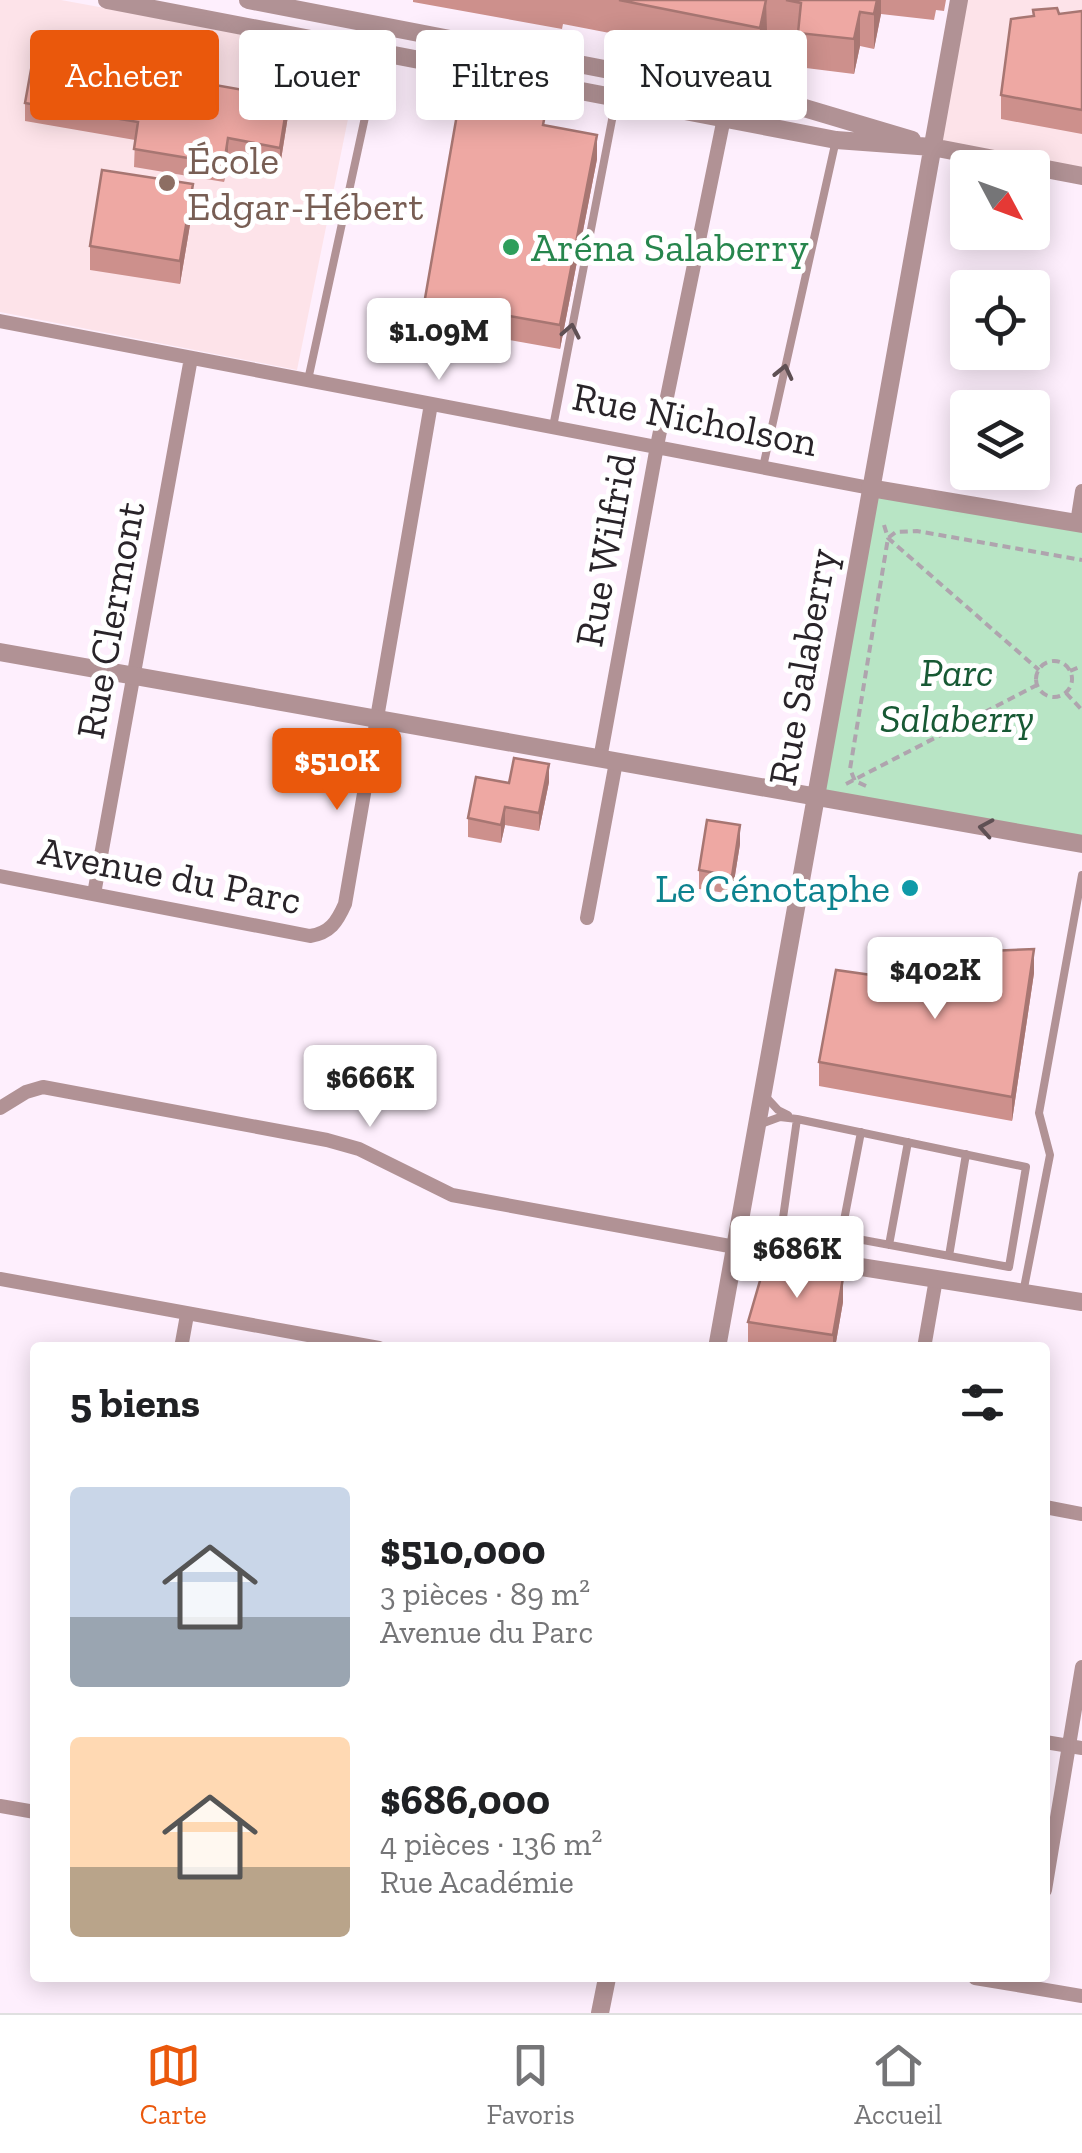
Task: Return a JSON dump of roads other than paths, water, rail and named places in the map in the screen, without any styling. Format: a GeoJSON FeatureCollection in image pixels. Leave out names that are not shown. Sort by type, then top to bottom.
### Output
{"type":"FeatureCollection","features":[{"type":"Feature","properties":{"kind":"street"},"geometry":{"type":"LineString","coordinates":[[107,0],[264,30]]}},
{"type":"Feature","properties":{"kind":"street"},"geometry":{"type":"LineString","coordinates":[[253,0],[604,69]]}},
{"type":"Feature","properties":{"kind":"street","name":"Rue Salaberry"},"geometry":{"type":"LineString","coordinates":[[718,1342],[959,0]]}},
{"type":"Feature","properties":{"kind":"street"},"geometry":{"type":"LineString","coordinates":[[396,55],[604,95]]}},
{"type":"Feature","properties":{"kind":"street"},"geometry":{"type":"LineString","coordinates":[[807,110],[884,129],[932,147]]}},
{"type":"Feature","properties":{"kind":"street","name":"Rue Wilfrid"},"geometry":{"type":"LineString","coordinates":[[587,918],[657,446],[724,120]]}},
{"type":"Feature","properties":{"kind":"street"},"geometry":{"type":"LineString","coordinates":[[741,120],[836,140],[932,147],[1082,176]]}},
{"type":"Feature","properties":{"kind":"street","name":"Rue Nicholson"},"geometry":{"type":"LineString","coordinates":[[0,321],[870,488],[1080,523]]}},
{"type":"Feature","properties":{"kind":"street","name":"Rue Clermont"},"geometry":{"type":"LineString","coordinates":[[94,894],[191,358]]}},
{"type":"Feature","properties":{"kind":"street","name":"Avenue du Parc"},"geometry":{"type":"LineString","coordinates":[[0,876],[310,936],[323,934],[338,920],[345,904],[431,404]]}},
{"type":"Feature","properties":{"kind":"street"},"geometry":{"type":"LineString","coordinates":[[1080,523],[1082,491]]}},
{"type":"Feature","properties":{"kind":"street"},"geometry":{"type":"LineString","coordinates":[[0,652],[1082,844]]}},
{"type":"Feature","properties":{"kind":"street"},"geometry":{"type":"LineString","coordinates":[[4,1105],[44,1087],[326,1140],[359,1149],[452,1195],[734,1246],[1082,1302]]}},
{"type":"Feature","properties":{"kind":"street"},"geometry":{"type":"LineString","coordinates":[[925,1342],[936,1279]]}},
{"type":"Feature","properties":{"kind":"street"},"geometry":{"type":"LineString","coordinates":[[0,1280],[344,1342]]}},
{"type":"Feature","properties":{"kind":"street"},"geometry":{"type":"LineString","coordinates":[[182,1342],[187,1315]]}},
{"type":"Feature","properties":{"kind":"street"},"geometry":{"type":"LineString","coordinates":[[1050,1507],[1082,1514]]}},
{"type":"Feature","properties":{"kind":"street"},"geometry":{"type":"LineString","coordinates":[[1050,1866],[1075,1747],[1082,1667]]}},
{"type":"Feature","properties":{"kind":"street"},"geometry":{"type":"LineString","coordinates":[[1050,1743],[1075,1747]]}},
{"type":"Feature","properties":{"kind":"street"},"geometry":{"type":"LineString","coordinates":[[0,1806],[30,1811]]}},
{"type":"Feature","properties":{"kind":"street"},"geometry":{"type":"LineString","coordinates":[[600,2013],[606,1982]]}},
{"type":"Feature","properties":{"kind":"street"},"geometry":{"type":"LineString","coordinates":[[1030,1982],[1082,1996]]}},
{"type":"Feature","properties":{"kind":"lane"},"geometry":{"type":"LineString","coordinates":[[383,30],[384,26]]}},
{"type":"Feature","properties":{"kind":"lane"},"geometry":{"type":"LineString","coordinates":[[308,380],[364,120]]}},
{"type":"Feature","properties":{"kind":"lane"},"geometry":{"type":"LineString","coordinates":[[553,427],[612,120]]}},
{"type":"Feature","properties":{"kind":"lane"},"geometry":{"type":"LineString","coordinates":[[763,467],[836,140]]}},
{"type":"Feature","properties":{"kind":"lane"},"geometry":{"type":"LineString","coordinates":[[1024,1293],[1050,1155],[1039,1113],[1082,875]]}},
{"type":"Feature","properties":{"kind":"lane"},"geometry":{"type":"LineString","coordinates":[[762,1092],[778,1110],[797,1119]]}},
{"type":"Feature","properties":{"kind":"lane"},"geometry":{"type":"LineString","coordinates":[[755,1127],[780,1117],[797,1119],[1026,1166],[1009,1267],[782,1225],[797,1119]]}},
{"type":"Feature","properties":{"kind":"lane"},"geometry":{"type":"LineString","coordinates":[[841,1236],[861,1132]]}},
{"type":"Feature","properties":{"kind":"lane"},"geometry":{"type":"LineString","coordinates":[[889,1244],[908,1142]]}},
{"type":"Feature","properties":{"kind":"lane"},"geometry":{"type":"LineString","coordinates":[[949,1256],[966,1154]]}},
{"type":"Feature","properties":{"kind":"place","name":"École Edgar-Hébert"},"geometry":{"type":"Point","coordinates":[167,183]}},
{"type":"Feature","properties":{"kind":"place","name":"Aréna Salaberry"},"geometry":{"type":"Point","coordinates":[511,247]}},
{"type":"Feature","properties":{"kind":"place","name":"Le Cénotaphe"},"geometry":{"type":"Point","coordinates":[910,888]}},
{"type":"Feature","properties":{"kind":"park label","name":"Parc Salaberry"},"geometry":{"type":"Point","coordinates":[957,695]}}]}
